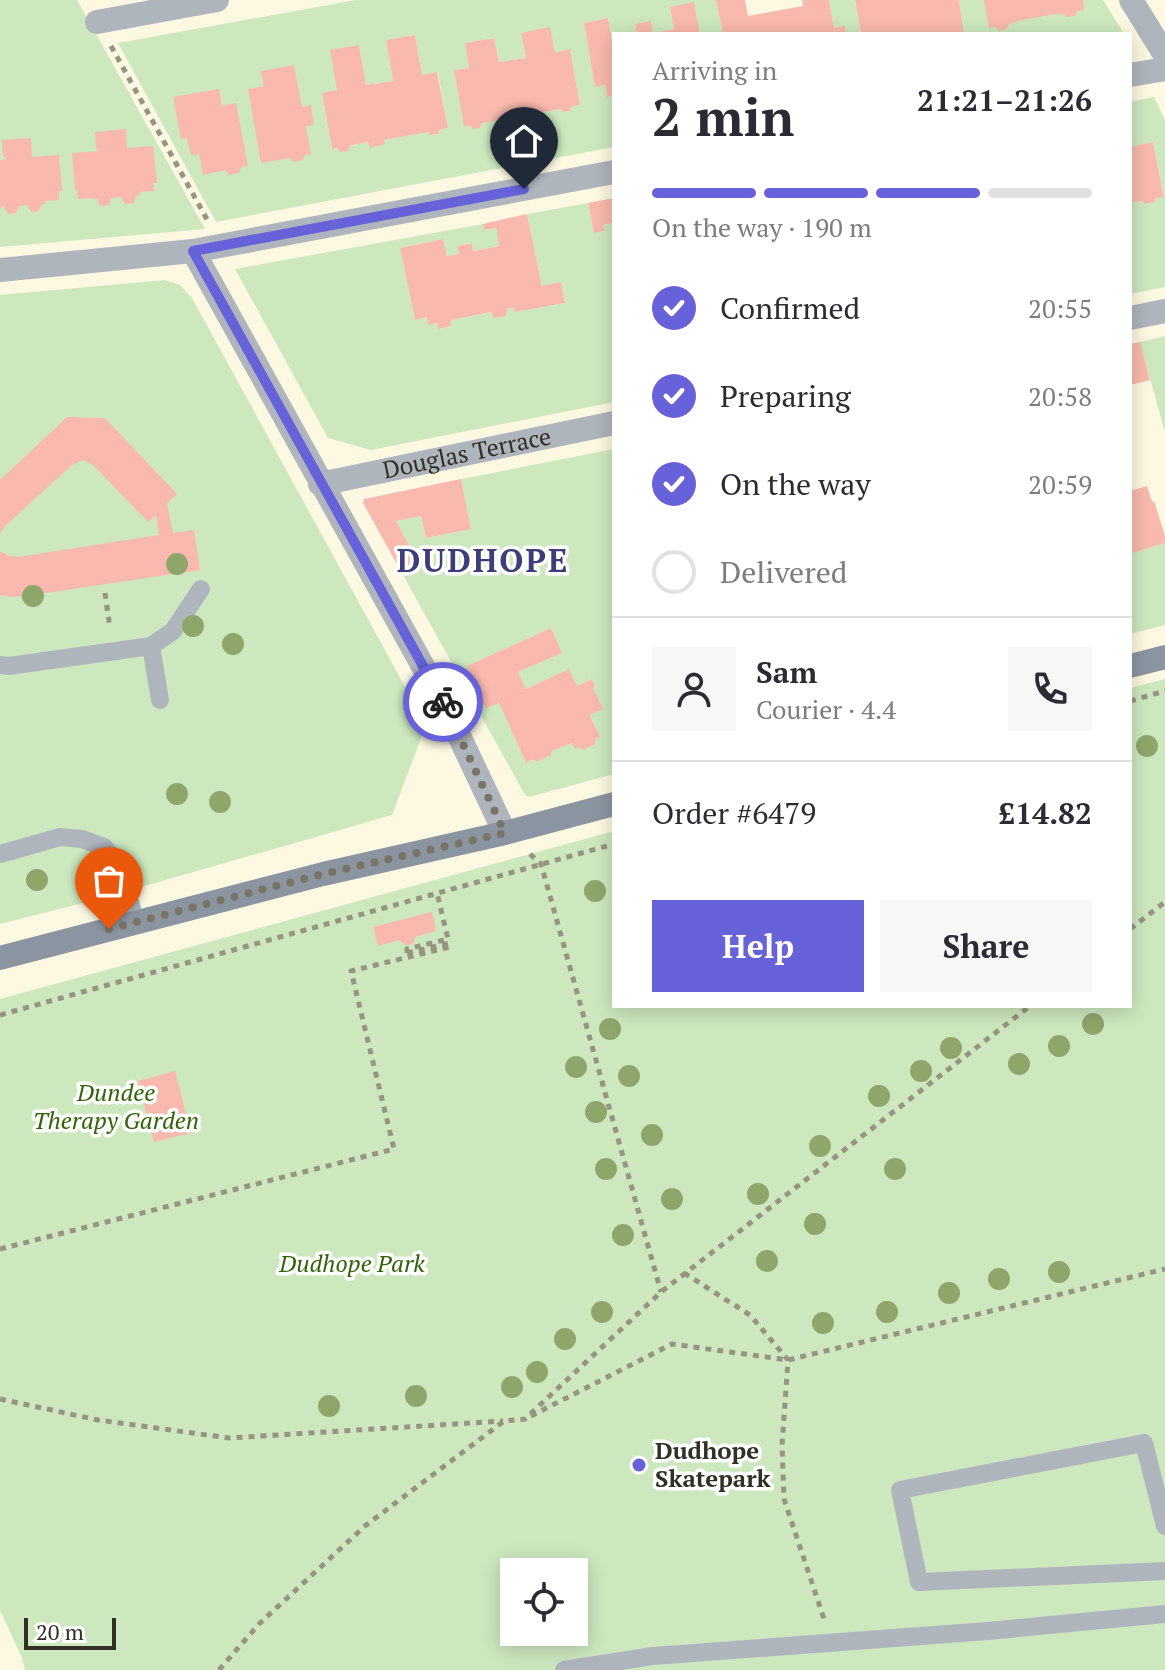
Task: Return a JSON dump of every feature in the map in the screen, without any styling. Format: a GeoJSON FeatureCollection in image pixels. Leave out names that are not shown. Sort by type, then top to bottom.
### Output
{"type":"FeatureCollection","features":[{"type":"Feature","properties":{"kind":"street"},"geometry":{"type":"LineString","coordinates":[[97,22],[217,0]]}},
{"type":"Feature","properties":{"kind":"street"},"geometry":{"type":"LineString","coordinates":[[1131,0],[1165,55]]}},
{"type":"Feature","properties":{"kind":"street"},"geometry":{"type":"LineString","coordinates":[[1132,75],[1165,69]]}},
{"type":"Feature","properties":{"kind":"street"},"geometry":{"type":"LineString","coordinates":[[0,270],[193,251],[612,172]]}},
{"type":"Feature","properties":{"kind":"street"},"geometry":{"type":"LineString","coordinates":[[193,251],[445,706],[505,833]]}},
{"type":"Feature","properties":{"kind":"street"},"geometry":{"type":"LineString","coordinates":[[1132,318],[1165,311]]}},
{"type":"Feature","properties":{"kind":"street","name":"Douglas Terrace"},"geometry":{"type":"LineString","coordinates":[[320,484],[612,423]]}},
{"type":"Feature","properties":{"kind":"street"},"geometry":{"type":"LineString","coordinates":[[1132,665],[1165,657]]}},
{"type":"Feature","properties":{"kind":"street"},"geometry":{"type":"LineString","coordinates":[[0,958],[323,874],[505,833],[612,805]]}},
{"type":"Feature","properties":{"kind":"lane"},"geometry":{"type":"LineString","coordinates":[[0,665],[151,646],[173,631],[201,589]]}},
{"type":"Feature","properties":{"kind":"lane"},"geometry":{"type":"LineString","coordinates":[[151,646],[160,700]]}},
{"type":"Feature","properties":{"kind":"lane"},"geometry":{"type":"LineString","coordinates":[[0,854],[60,837],[82,839],[104,847],[119,865],[136,922]]}},
{"type":"Feature","properties":{"kind":"lane"},"geometry":{"type":"LineString","coordinates":[[1165,1526],[1144,1443],[900,1490],[919,1582],[1165,1571]]}},
{"type":"Feature","properties":{"kind":"lane"},"geometry":{"type":"LineString","coordinates":[[564,1670],[653,1656],[988,1631],[1165,1614]]}},
{"type":"Feature","properties":{"kind":"path"},"geometry":{"type":"LineString","coordinates":[[97,22],[212,227],[193,251]]}},
{"type":"Feature","properties":{"kind":"path"},"geometry":{"type":"LineString","coordinates":[[105,593],[113,652]]}},
{"type":"Feature","properties":{"kind":"path"},"geometry":{"type":"LineString","coordinates":[[1132,700],[1165,691]]}},
{"type":"Feature","properties":{"kind":"path"},"geometry":{"type":"LineString","coordinates":[[0,1015],[612,845]]}},
{"type":"Feature","properties":{"kind":"path"},"geometry":{"type":"LineString","coordinates":[[541,864],[661,1292]]}},
{"type":"Feature","properties":{"kind":"path"},"geometry":{"type":"LineString","coordinates":[[0,1249],[394,1149],[351,971],[450,947],[450,943],[407,953],[407,949],[448,939],[437,893]]}},
{"type":"Feature","properties":{"kind":"path"},"geometry":{"type":"LineString","coordinates":[[1132,927],[1165,902]]}},
{"type":"Feature","properties":{"kind":"path"},"geometry":{"type":"LineString","coordinates":[[525,1419],[684,1273],[1027,1008]]}},
{"type":"Feature","properties":{"kind":"path"},"geometry":{"type":"LineString","coordinates":[[0,1399],[98,1420],[229,1438],[525,1419],[672,1344],[788,1360],[1165,1269]]}},
{"type":"Feature","properties":{"kind":"path"},"geometry":{"type":"LineString","coordinates":[[684,1273],[750,1315],[788,1360],[782,1445],[784,1499],[833,1642]]}},
{"type":"Feature","properties":{"kind":"path"},"geometry":{"type":"LineString","coordinates":[[219,1670],[259,1624],[365,1526],[504,1421]]}},
{"type":"Feature","properties":{"kind":"green space"},"geometry":{"type":"Polygon","coordinates":[[[0,0],[77,0],[205,229],[0,247],[0,0]]]}},
{"type":"Feature","properties":{"kind":"green space"},"geometry":{"type":"Polygon","coordinates":[[[356,0],[716,0],[723,32],[700,32],[694,3],[670,7],[674,29],[658,32],[653,32],[651,22],[635,24],[637,32],[612,32],[612,40],[608,18],[584,23],[595,86],[605,85],[607,97],[612,96],[612,147],[216,222],[118,43],[356,0]],[[521,33],[526,58],[499,62],[494,38],[466,43],[469,68],[455,70],[465,126],[480,128],[482,123],[560,109],[570,111],[571,107],[580,105],[570,50],[555,53],[521,33]],[[415,35],[386,40],[393,81],[366,85],[359,46],[337,90],[322,94],[332,149],[338,148],[341,152],[349,146],[368,142],[370,147],[384,144],[384,140],[428,132],[438,134],[439,130],[448,128],[438,73],[422,75],[415,35]]]}},
{"type":"Feature","properties":{"kind":"green space"},"geometry":{"type":"Polygon","coordinates":[[[829,0],[855,0],[861,32],[846,32],[845,26],[834,28],[829,0]]]}},
{"type":"Feature","properties":{"kind":"green space"},"geometry":{"type":"Polygon","coordinates":[[[959,0],[1103,0],[1123,32],[964,32],[959,0]]]}},
{"type":"Feature","properties":{"kind":"green space"},"geometry":{"type":"Polygon","coordinates":[[[1154,97],[1165,120],[1165,287],[1132,294],[1132,203],[1142,201],[1146,204],[1164,196],[1153,142],[1132,147],[1132,102],[1154,97]]]}},
{"type":"Feature","properties":{"kind":"green space"},"geometry":{"type":"Polygon","coordinates":[[[588,203],[594,233],[605,231],[603,225],[612,223],[612,402],[371,450],[328,438],[235,269],[483,224],[484,230],[496,228],[499,246],[473,251],[471,243],[457,246],[459,254],[447,256],[443,239],[400,248],[415,319],[427,317],[428,324],[437,323],[440,329],[451,326],[451,320],[491,312],[495,318],[514,307],[515,312],[565,303],[561,283],[542,286],[527,214],[588,203]]]}},
{"type":"Feature","properties":{"kind":"green space"},"geometry":{"type":"Polygon","coordinates":[[[165,280],[180,285],[192,298],[426,725],[392,815],[110,896],[0,924],[0,295],[165,280]]]}},
{"type":"Feature","properties":{"kind":"green space"},"geometry":{"type":"Polygon","coordinates":[[[1165,336],[1165,432],[1140,342],[1165,336]]]}},
{"type":"Feature","properties":{"kind":"green space"},"geometry":{"type":"Polygon","coordinates":[[[612,449],[612,775],[529,797],[525,795],[403,575],[419,566],[396,521],[421,516],[426,538],[471,529],[461,479],[612,449]],[[551,628],[468,666],[486,709],[499,703],[526,763],[534,759],[537,762],[551,755],[552,751],[572,743],[575,748],[600,737],[590,715],[602,709],[592,679],[577,686],[569,670],[526,689],[518,672],[562,653],[551,628]]]}},
{"type":"Feature","properties":{"kind":"green space"},"geometry":{"type":"Polygon","coordinates":[[[1165,543],[1165,625],[1132,633],[1132,553],[1165,543]]]}},
{"type":"Feature","properties":{"kind":"green space","name":"Dudhope Park"},"geometry":{"type":"Polygon","coordinates":[[[1165,679],[1165,1670],[25,1670],[0,1610],[0,999],[612,832],[612,1008],[1132,1008],[1132,687],[1165,679]]]}},
{"type":"Feature","properties":{"kind":"building"},"geometry":{"type":"Polygon","coordinates":[[[716,0],[745,0],[748,16],[803,6],[802,0],[829,0],[834,28],[845,26],[846,32],[723,32],[716,0]]]}},
{"type":"Feature","properties":{"kind":"building"},"geometry":{"type":"Polygon","coordinates":[[[855,0],[959,0],[964,32],[861,32],[855,0]]]}},
{"type":"Feature","properties":{"kind":"building"},"geometry":{"type":"Polygon","coordinates":[[[984,0],[1083,0],[1084,10],[1077,11],[1075,16],[1055,14],[1017,21],[999,31],[996,27],[989,28],[984,0]]]}},
{"type":"Feature","properties":{"kind":"building"},"geometry":{"type":"Polygon","coordinates":[[[694,2],[700,32],[658,32],[674,29],[670,7],[694,2]]]}},
{"type":"Feature","properties":{"kind":"building"},"geometry":{"type":"Polygon","coordinates":[[[608,18],[612,40],[612,96],[607,97],[605,85],[595,87],[584,23],[608,18]]]}},
{"type":"Feature","properties":{"kind":"building"},"geometry":{"type":"Polygon","coordinates":[[[651,21],[653,32],[637,32],[635,24],[651,21]]]}},
{"type":"Feature","properties":{"kind":"building"},"geometry":{"type":"Polygon","coordinates":[[[550,27],[555,53],[570,49],[580,105],[571,107],[570,111],[560,109],[482,123],[480,128],[464,126],[454,70],[469,68],[465,43],[494,38],[499,62],[526,58],[521,33],[550,27]]]}},
{"type":"Feature","properties":{"kind":"building"},"geometry":{"type":"Polygon","coordinates":[[[415,35],[422,75],[437,72],[448,128],[439,130],[438,134],[430,135],[428,132],[384,140],[385,144],[370,148],[368,142],[349,146],[348,151],[332,149],[322,93],[337,90],[330,50],[359,45],[366,85],[393,81],[386,40],[415,35]]]}},
{"type":"Feature","properties":{"kind":"building"},"geometry":{"type":"Polygon","coordinates":[[[294,65],[302,107],[311,105],[314,125],[306,126],[311,154],[293,162],[290,158],[261,163],[248,89],[264,86],[261,71],[294,65]]]}},
{"type":"Feature","properties":{"kind":"building"},"geometry":{"type":"Polygon","coordinates":[[[219,89],[222,106],[236,103],[248,166],[241,167],[239,173],[229,175],[225,170],[203,175],[199,154],[191,155],[187,138],[181,139],[173,97],[219,89]]]}},
{"type":"Feature","properties":{"kind":"building"},"geometry":{"type":"Polygon","coordinates":[[[126,129],[127,148],[153,146],[157,183],[153,183],[154,191],[139,192],[134,203],[125,204],[121,197],[111,198],[109,205],[100,206],[97,199],[78,199],[72,153],[99,151],[95,132],[126,129]]]}},
{"type":"Feature","properties":{"kind":"building"},"geometry":{"type":"Polygon","coordinates":[[[31,138],[32,157],[59,155],[62,191],[59,191],[59,200],[45,201],[39,211],[31,212],[27,205],[19,206],[16,213],[8,214],[4,207],[0,208],[0,160],[7,159],[3,156],[2,140],[31,138]]]}},
{"type":"Feature","properties":{"kind":"building"},"geometry":{"type":"Polygon","coordinates":[[[1153,142],[1164,197],[1156,198],[1155,202],[1132,203],[1132,147],[1153,142]]]}},
{"type":"Feature","properties":{"kind":"building"},"geometry":{"type":"Polygon","coordinates":[[[612,198],[612,223],[603,225],[605,231],[594,233],[588,203],[612,198]]]}},
{"type":"Feature","properties":{"kind":"building"},"geometry":{"type":"Polygon","coordinates":[[[527,214],[542,286],[561,282],[565,303],[515,312],[514,307],[507,309],[506,316],[494,318],[491,312],[451,320],[451,326],[439,329],[437,323],[428,325],[427,317],[415,320],[400,248],[443,239],[447,256],[459,254],[457,246],[472,243],[473,251],[499,246],[496,228],[484,230],[483,224],[527,214]]]}},
{"type":"Feature","properties":{"kind":"building"},"geometry":{"type":"Polygon","coordinates":[[[1140,342],[1150,380],[1132,384],[1132,344],[1140,342]]]}},
{"type":"Feature","properties":{"kind":"building"},"geometry":{"type":"Polygon","coordinates":[[[67,417],[105,418],[177,494],[167,503],[173,533],[194,530],[200,570],[26,596],[0,595],[0,551],[18,557],[159,535],[156,515],[148,522],[93,465],[83,460],[72,465],[0,534],[0,480],[67,417]]]}},
{"type":"Feature","properties":{"kind":"building"},"geometry":{"type":"Polygon","coordinates":[[[461,479],[471,529],[426,538],[421,516],[396,521],[420,566],[403,575],[363,503],[364,499],[461,479]]]}},
{"type":"Feature","properties":{"kind":"building"},"geometry":{"type":"Polygon","coordinates":[[[1147,486],[1165,543],[1132,553],[1132,490],[1147,486]]]}},
{"type":"Feature","properties":{"kind":"building"},"geometry":{"type":"Polygon","coordinates":[[[551,628],[562,653],[518,672],[526,689],[569,669],[577,686],[592,679],[603,709],[590,715],[600,737],[595,739],[595,744],[583,750],[579,747],[575,749],[572,743],[552,751],[551,755],[537,762],[534,759],[526,763],[499,703],[486,709],[467,666],[551,628]]]}},
{"type":"Feature","properties":{"kind":"building"},"geometry":{"type":"Polygon","coordinates":[[[432,912],[436,931],[415,937],[413,944],[405,945],[399,940],[378,946],[373,927],[432,912]]]}},
{"type":"Feature","properties":{"kind":"building"},"geometry":{"type":"Polygon","coordinates":[[[175,1071],[191,1133],[154,1142],[138,1081],[175,1071]]]}},
{"type":"Feature","properties":{"kind":"way so far"},"geometry":{"type":"LineString","coordinates":[[109,929],[323,874],[505,833],[443,702]]}},
{"type":"Feature","properties":{"kind":"place","name":"Dudhope Skatepark"},"geometry":{"type":"Point","coordinates":[639,1465]}},
{"type":"Feature","properties":{"kind":"district","name":"DUDHOPE"},"geometry":{"type":"Point","coordinates":[483,561]}},
{"type":"Feature","properties":{"kind":"route"},"geometry":{"type":"LineString","coordinates":[[443,702],[193,251],[524,189]]}},
{"type":"Feature","properties":{"kind":"park label","name":"Dundee Therapy Garden"},"geometry":{"type":"Point","coordinates":[116,1107]}}]}
